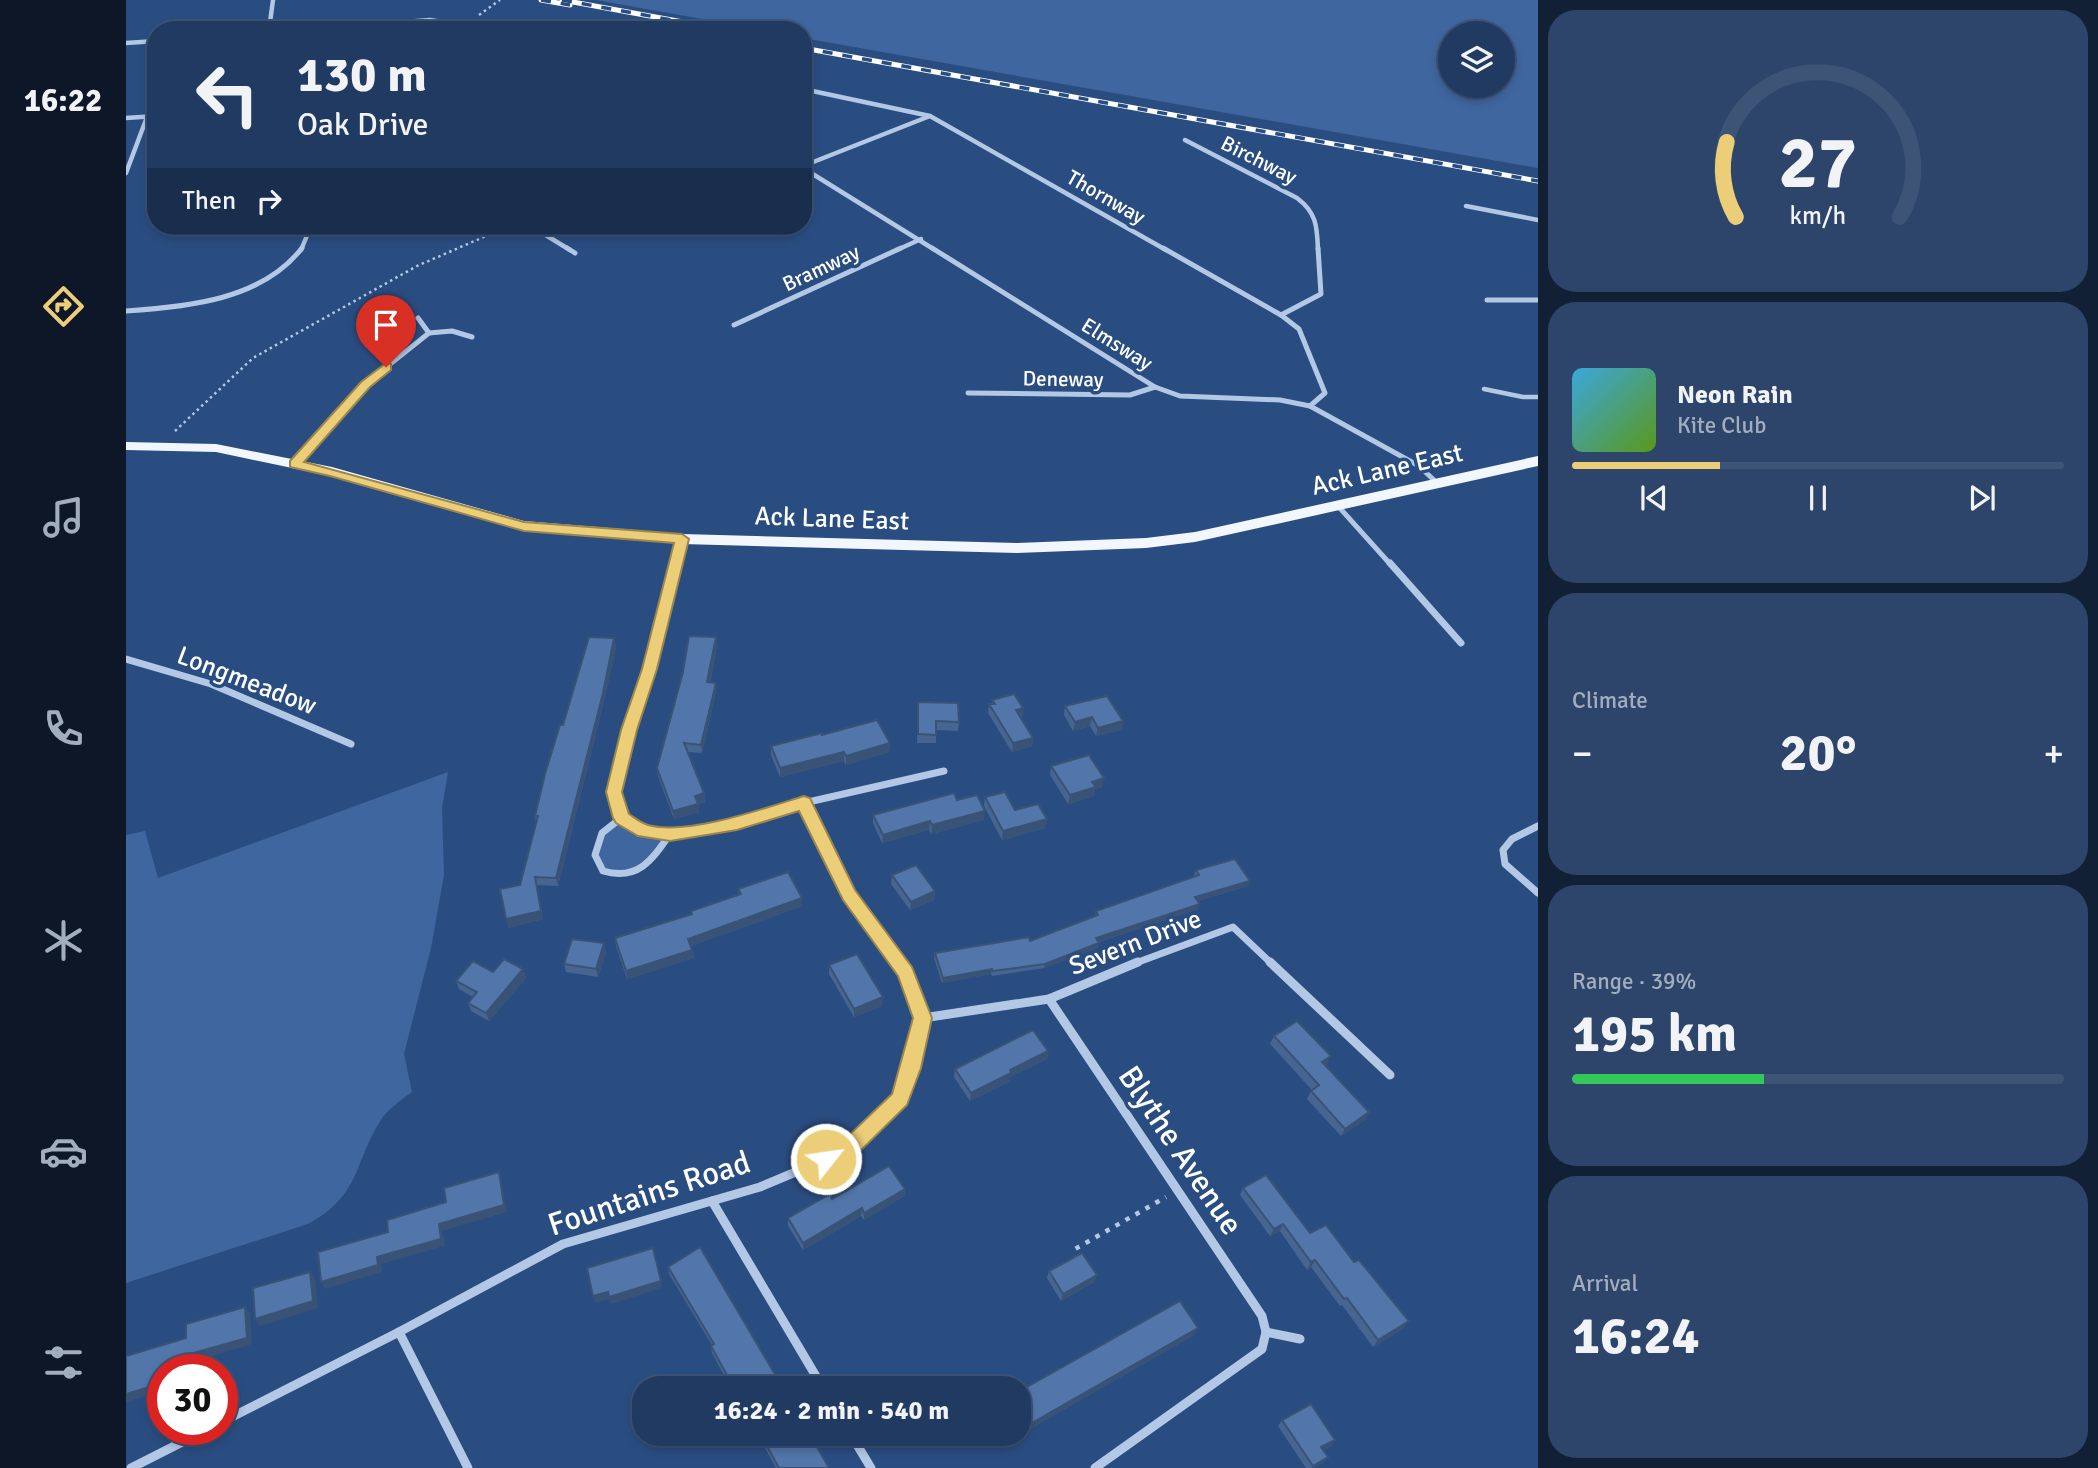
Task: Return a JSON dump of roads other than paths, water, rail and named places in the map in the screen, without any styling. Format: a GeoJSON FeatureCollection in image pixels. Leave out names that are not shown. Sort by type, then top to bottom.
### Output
{"type":"FeatureCollection","features":[{"type":"Feature","properties":{"kind":"main road","name":"Ack Lane East"},"geometry":{"type":"LineString","coordinates":[[126,446],[216,448],[332,472],[524,526],[682,539],[1017,548],[1100,546],[1195,537],[1538,461]]}},
{"type":"Feature","properties":{"kind":"street"},"geometry":{"type":"LineString","coordinates":[[270,21],[273,0]]}},
{"type":"Feature","properties":{"kind":"street"},"geometry":{"type":"LineString","coordinates":[[416,21],[436,21]]}},
{"type":"Feature","properties":{"kind":"street"},"geometry":{"type":"LineString","coordinates":[[126,43],[147,42]]}},
{"type":"Feature","properties":{"kind":"street","name":"Thornway"},"geometry":{"type":"LineString","coordinates":[[812,91],[930,116],[1281,315],[1299,329],[1325,393],[1310,406]]}},
{"type":"Feature","properties":{"kind":"street"},"geometry":{"type":"LineString","coordinates":[[812,163],[930,116]]}},
{"type":"Feature","properties":{"kind":"street"},"geometry":{"type":"LineString","coordinates":[[126,118],[147,117],[126,173]]}},
{"type":"Feature","properties":{"kind":"street","name":"Birchway"},"geometry":{"type":"LineString","coordinates":[[1185,140],[1297,198],[1309,207],[1316,219],[1321,294],[1281,315]]}},
{"type":"Feature","properties":{"kind":"street","name":"Elmsway"},"geometry":{"type":"LineString","coordinates":[[812,172],[1155,387],[1180,397],[1280,400],[1310,406],[1419,466],[1436,482]]}},
{"type":"Feature","properties":{"kind":"street"},"geometry":{"type":"LineString","coordinates":[[1466,206],[1538,220]]}},
{"type":"Feature","properties":{"kind":"street"},"geometry":{"type":"LineString","coordinates":[[126,311],[185,307],[210,301],[265,280],[303,250],[308,235]]}},
{"type":"Feature","properties":{"kind":"street"},"geometry":{"type":"LineString","coordinates":[[546,235],[575,253]]}},
{"type":"Feature","properties":{"kind":"street","name":"Bramway"},"geometry":{"type":"LineString","coordinates":[[734,325],[921,239]]}},
{"type":"Feature","properties":{"kind":"street"},"geometry":{"type":"LineString","coordinates":[[1487,300],[1538,300]]}},
{"type":"Feature","properties":{"kind":"street"},"geometry":{"type":"LineString","coordinates":[[418,318],[429,333]]}},
{"type":"Feature","properties":{"kind":"street"},"geometry":{"type":"LineString","coordinates":[[295,464],[365,384],[429,333],[452,331],[472,337]]}},
{"type":"Feature","properties":{"kind":"street","name":"Deneway"},"geometry":{"type":"LineString","coordinates":[[968,393],[1130,396],[1155,387]]}},
{"type":"Feature","properties":{"kind":"street"},"geometry":{"type":"LineString","coordinates":[[1338,506],[1461,643]]}},
{"type":"Feature","properties":{"kind":"street"},"geometry":{"type":"LineString","coordinates":[[682,539],[614,792],[621,818],[643,831],[670,834],[737,823],[804,803],[944,771]]}},
{"type":"Feature","properties":{"kind":"street","name":"Longmeadow"},"geometry":{"type":"LineString","coordinates":[[126,659],[211,684],[351,744]]}},
{"type":"Feature","properties":{"kind":"street"},"geometry":{"type":"LineString","coordinates":[[804,803],[849,895],[906,972],[923,1018]]}},
{"type":"Feature","properties":{"kind":"street"},"geometry":{"type":"LineString","coordinates":[[621,818],[601,833],[595,855],[603,871],[614,875],[639,871],[650,863],[670,834]]}},
{"type":"Feature","properties":{"kind":"street"},"geometry":{"type":"LineString","coordinates":[[1538,826],[1512,839],[1503,850],[1505,864],[1538,893]]}},
{"type":"Feature","properties":{"kind":"street","name":"Severn Drive"},"geometry":{"type":"LineString","coordinates":[[923,1018],[1049,999],[1160,953],[1233,927],[1390,1075]]}},
{"type":"Feature","properties":{"kind":"street","name":"Blythe Avenue"},"geometry":{"type":"LineString","coordinates":[[1049,999],[1262,1316],[1266,1332]]}},
{"type":"Feature","properties":{"kind":"street","name":"Fountains Road"},"geometry":{"type":"LineString","coordinates":[[238,1414],[563,1244],[760,1187],[848,1150],[900,1099],[911,1068],[923,1018]]}},
{"type":"Feature","properties":{"kind":"street"},"geometry":{"type":"LineString","coordinates":[[712,1201],[816,1376]]}},
{"type":"Feature","properties":{"kind":"street"},"geometry":{"type":"LineString","coordinates":[[399,1332],[468,1468]]}},
{"type":"Feature","properties":{"kind":"street"},"geometry":{"type":"LineString","coordinates":[[1095,1468],[1262,1349],[1266,1332],[1300,1339]]}},
{"type":"Feature","properties":{"kind":"street"},"geometry":{"type":"LineString","coordinates":[[131,1468],[176,1445]]}},
{"type":"Feature","properties":{"kind":"street"},"geometry":{"type":"LineString","coordinates":[[858,1446],[871,1468]]}},
{"type":"Feature","properties":{"kind":"lane"},"geometry":{"type":"LineString","coordinates":[[1484,389],[1510,395],[1538,397]]}},
{"type":"Feature","properties":{"kind":"railway"},"geometry":{"type":"LineString","coordinates":[[541,0],[570,5]]}},
{"type":"Feature","properties":{"kind":"railway"},"geometry":{"type":"LineString","coordinates":[[562,0],[678,21]]}},
{"type":"Feature","properties":{"kind":"railway"},"geometry":{"type":"LineString","coordinates":[[812,50],[1538,181]]}}]}
